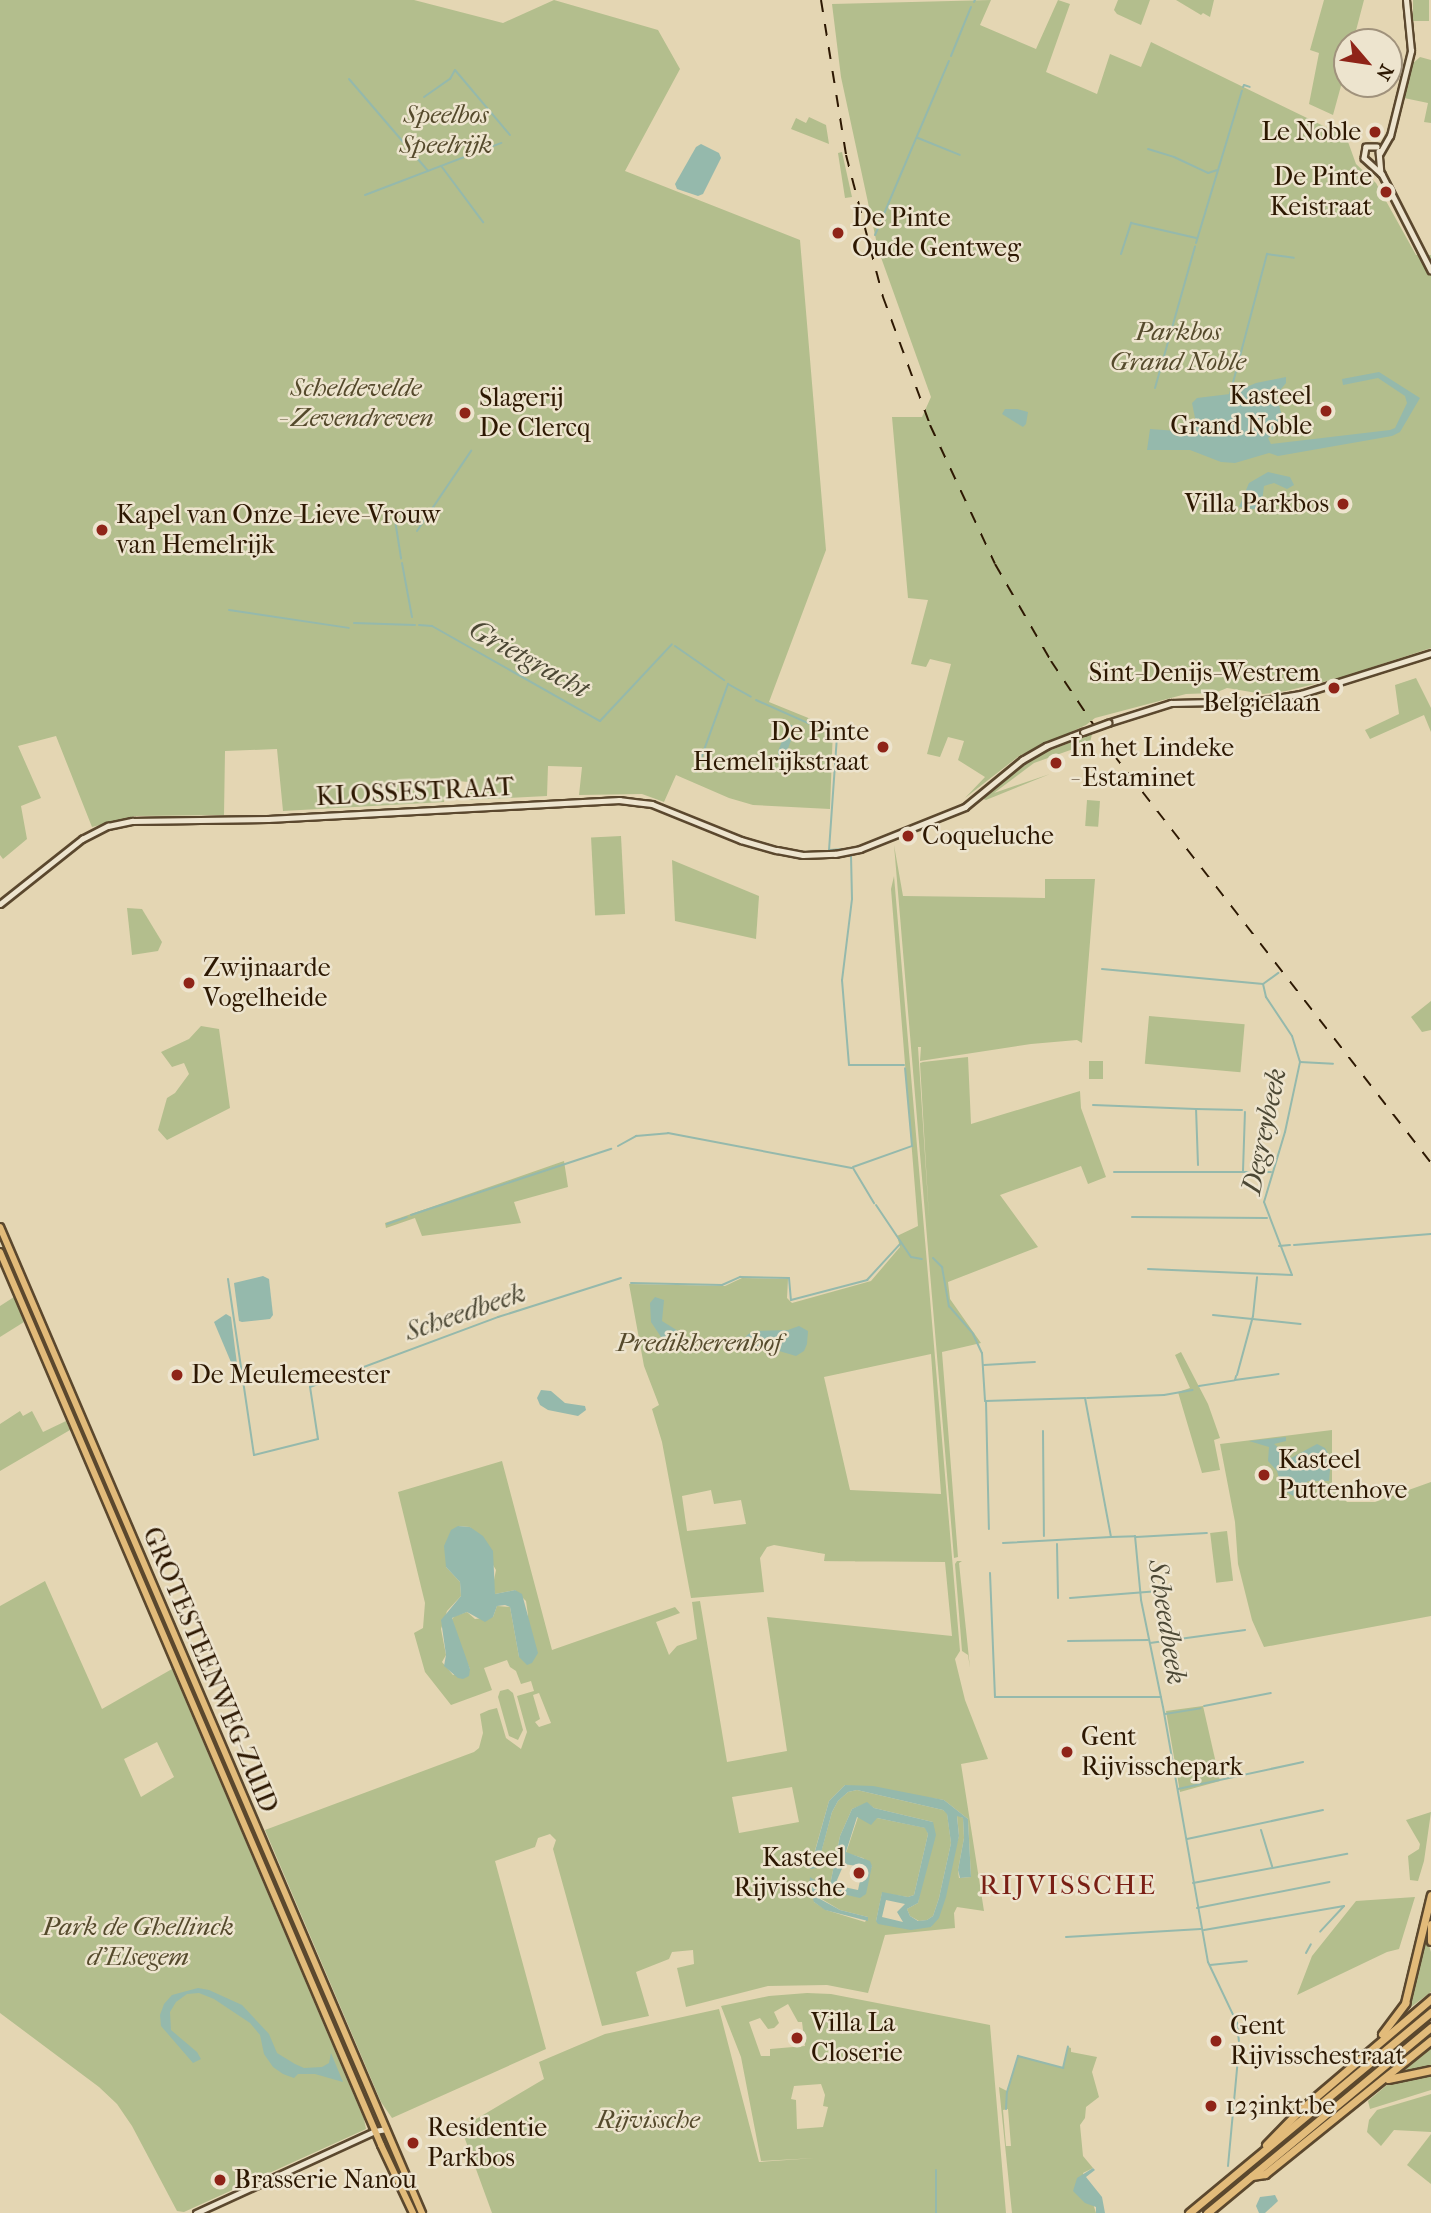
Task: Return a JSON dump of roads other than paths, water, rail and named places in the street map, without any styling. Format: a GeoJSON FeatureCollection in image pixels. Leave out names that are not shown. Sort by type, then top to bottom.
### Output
{"type":"FeatureCollection","features":[{"type":"Feature","properties":{"kind":"highway","name":"GROTESTEENWEG-ZUID"},"geometry":{"type":"LineString","coordinates":[[0,1227],[422,2213]]}},
{"type":"Feature","properties":{"kind":"highway","name":"GROTESTEENWEG-ZUID"},"geometry":{"type":"LineString","coordinates":[[0,1252],[375,2131],[413,2213]]}},
{"type":"Feature","properties":{"kind":"highway"},"geometry":{"type":"LineString","coordinates":[[1366,2053],[1405,2003],[1431,1895]]}},
{"type":"Feature","properties":{"kind":"highway"},"geometry":{"type":"LineString","coordinates":[[1431,1924],[1431,1941]]}},
{"type":"Feature","properties":{"kind":"highway"},"geometry":{"type":"LineString","coordinates":[[1260,2154],[1277,2131],[1431,1999]]}},
{"type":"Feature","properties":{"kind":"highway"},"geometry":{"type":"LineString","coordinates":[[1189,2213],[1431,2012]]}},
{"type":"Feature","properties":{"kind":"highway"},"geometry":{"type":"LineString","coordinates":[[1207,2213],[1431,2027]]}},
{"type":"Feature","properties":{"kind":"highway"},"geometry":{"type":"LineString","coordinates":[[1251,2176],[1265,2174],[1431,2040]]}},
{"type":"Feature","properties":{"kind":"highway"},"geometry":{"type":"LineString","coordinates":[[1381,2082],[1404,2074],[1431,2070]]}},
{"type":"Feature","properties":{"kind":"street"},"geometry":{"type":"LineString","coordinates":[[1406,0],[1411,51],[1388,141],[1378,150],[1378,159],[1382,174],[1431,270]]}},
{"type":"Feature","properties":{"kind":"street"},"geometry":{"type":"LineString","coordinates":[[1378,150],[1369,145],[1363,151],[1365,160],[1372,162],[1382,174]]}},
{"type":"Feature","properties":{"kind":"street"},"geometry":{"type":"LineString","coordinates":[[1372,162],[1378,159]]}},
{"type":"Feature","properties":{"kind":"street","name":"KLOSSESTRAAT"},"geometry":{"type":"LineString","coordinates":[[0,904],[82,839],[108,826],[132,821],[268,819],[619,800],[652,804],[741,840],[790,853],[817,856],[848,852],[942,817],[973,802],[1002,775],[1033,752],[1159,705],[1210,700],[1259,701],[1301,694],[1431,653]]}},
{"type":"Feature","properties":{"kind":"street"},"geometry":{"type":"LineString","coordinates":[[196,2213],[375,2131],[386,2129]]}},
{"type":"Feature","properties":{"kind":"water"},"geometry":{"type":"Polygon","coordinates":[[[701,144],[719,153],[721,158],[703,194],[698,196],[677,189],[675,184],[696,147],[701,144]]]}},
{"type":"Feature","properties":{"kind":"water"},"geometry":{"type":"Polygon","coordinates":[[[1379,372],[1420,398],[1400,432],[1392,436],[1278,456],[1269,453],[1235,463],[1221,462],[1190,450],[1147,450],[1150,429],[1191,432],[1196,423],[1192,403],[1197,398],[1230,394],[1256,383],[1286,377],[1286,383],[1276,395],[1285,426],[1268,438],[1271,444],[1390,430],[1395,428],[1407,403],[1405,396],[1378,378],[1343,385],[1342,379],[1379,372]]]}},
{"type":"Feature","properties":{"kind":"water"},"geometry":{"type":"Polygon","coordinates":[[[1005,409],[1028,412],[1023,427],[1002,414],[1005,409]]]}},
{"type":"Feature","properties":{"kind":"water"},"geometry":{"type":"Polygon","coordinates":[[[1268,472],[1290,477],[1294,485],[1287,489],[1274,483],[1264,486],[1261,510],[1239,507],[1249,483],[1268,472]]]}},
{"type":"Feature","properties":{"kind":"water"},"geometry":{"type":"Polygon","coordinates":[[[789,724],[793,726],[793,735],[786,754],[779,762],[778,751],[789,724]]]}},
{"type":"Feature","properties":{"kind":"water"},"geometry":{"type":"Polygon","coordinates":[[[263,1276],[269,1279],[273,1315],[270,1319],[239,1321],[234,1283],[263,1276]]]}},
{"type":"Feature","properties":{"kind":"water"},"geometry":{"type":"Polygon","coordinates":[[[655,1297],[664,1300],[662,1321],[678,1331],[672,1340],[661,1337],[651,1322],[650,1303],[655,1297]]]}},
{"type":"Feature","properties":{"kind":"water"},"geometry":{"type":"Polygon","coordinates":[[[226,1314],[231,1317],[237,1364],[233,1367],[214,1322],[226,1314]]]}},
{"type":"Feature","properties":{"kind":"water"},"geometry":{"type":"Polygon","coordinates":[[[799,1326],[808,1331],[807,1344],[804,1351],[796,1356],[769,1348],[752,1350],[745,1343],[746,1336],[753,1331],[788,1330],[799,1326]]]}},
{"type":"Feature","properties":{"kind":"water"},"geometry":{"type":"Polygon","coordinates":[[[541,1390],[551,1391],[565,1403],[585,1406],[586,1410],[578,1416],[548,1410],[540,1405],[537,1398],[541,1390]]]}},
{"type":"Feature","properties":{"kind":"water"},"geometry":{"type":"Polygon","coordinates":[[[1286,1437],[1286,1441],[1274,1444],[1291,1458],[1317,1444],[1325,1448],[1331,1459],[1329,1481],[1308,1481],[1293,1496],[1282,1489],[1277,1471],[1268,1461],[1269,1447],[1249,1441],[1286,1437]]]}},
{"type":"Feature","properties":{"kind":"water"},"geometry":{"type":"Polygon","coordinates":[[[458,1526],[470,1527],[483,1536],[493,1551],[495,1594],[515,1590],[522,1594],[538,1653],[532,1663],[527,1665],[519,1657],[510,1607],[505,1605],[497,1606],[493,1617],[485,1622],[467,1612],[452,1618],[470,1669],[469,1676],[458,1678],[444,1666],[446,1655],[441,1620],[461,1596],[460,1582],[446,1567],[444,1546],[451,1530],[458,1526]]]}},
{"type":"Feature","properties":{"kind":"water"},"geometry":{"type":"Polygon","coordinates":[[[845,1785],[873,1786],[944,1800],[968,1819],[971,1877],[960,1878],[958,1870],[964,1838],[963,1818],[957,1816],[959,1836],[946,1897],[939,1918],[931,1927],[911,1930],[878,1924],[876,1921],[882,1892],[908,1897],[914,1895],[928,1834],[925,1828],[877,1818],[871,1825],[857,1817],[846,1852],[870,1861],[872,1866],[866,1894],[860,1898],[838,1893],[830,1885],[840,1836],[852,1809],[867,1802],[874,1808],[933,1822],[936,1835],[918,1903],[907,1909],[910,1916],[918,1921],[927,1920],[933,1916],[939,1898],[951,1843],[947,1814],[943,1810],[857,1790],[848,1792],[838,1801],[832,1812],[817,1868],[810,1869],[829,1801],[845,1785]],[[844,1864],[837,1880],[839,1886],[858,1890],[863,1867],[844,1864]],[[886,1900],[882,1917],[903,1922],[897,1912],[905,1904],[886,1900]]]}},
{"type":"Feature","properties":{"kind":"water"},"geometry":{"type":"Polygon","coordinates":[[[810,1877],[816,1881],[816,1891],[820,1899],[840,1910],[868,1917],[868,1921],[825,1910],[814,1902],[809,1888],[810,1877]]]}},
{"type":"Feature","properties":{"kind":"water"},"geometry":{"type":"Polygon","coordinates":[[[198,1988],[242,2005],[269,2034],[277,2053],[295,2064],[304,2068],[322,2067],[329,2063],[331,2053],[343,2082],[315,2074],[298,2074],[294,2078],[283,2074],[273,2067],[264,2054],[260,2035],[250,2023],[214,1999],[199,1993],[187,1994],[176,2002],[170,2012],[171,2030],[197,2052],[201,2059],[193,2063],[161,2026],[160,2015],[164,2004],[172,1995],[198,1988]]]}},
{"type":"Feature","properties":{"kind":"water"},"geometry":{"type":"Polygon","coordinates":[[[1093,2168],[1095,2170],[1086,2177],[1102,2197],[1105,2213],[1096,2213],[1096,2207],[1085,2203],[1073,2191],[1077,2178],[1093,2168]]]}},
{"type":"Feature","properties":{"kind":"water"},"geometry":{"type":"Polygon","coordinates":[[[1275,2195],[1278,2201],[1265,2213],[1259,2213],[1256,2206],[1260,2197],[1275,2195]]]}},
{"type":"Feature","properties":{"kind":"waterway"},"geometry":{"type":"LineString","coordinates":[[951,56],[971,7]]}},
{"type":"Feature","properties":{"kind":"waterway"},"geometry":{"type":"LineString","coordinates":[[875,235],[949,61]]}},
{"type":"Feature","properties":{"kind":"waterway"},"geometry":{"type":"LineString","coordinates":[[424,97],[450,79],[455,70],[510,135]]}},
{"type":"Feature","properties":{"kind":"waterway"},"geometry":{"type":"LineString","coordinates":[[349,79],[428,171]]}},
{"type":"Feature","properties":{"kind":"waterway"},"geometry":{"type":"LineString","coordinates":[[1243,87],[1250,87]]}},
{"type":"Feature","properties":{"kind":"waterway"},"geometry":{"type":"LineString","coordinates":[[1196,243],[1242,91]]}},
{"type":"Feature","properties":{"kind":"waterway"},"geometry":{"type":"LineString","coordinates":[[918,138],[960,155]]}},
{"type":"Feature","properties":{"kind":"waterway"},"geometry":{"type":"LineString","coordinates":[[365,195],[501,143]]}},
{"type":"Feature","properties":{"kind":"waterway"},"geometry":{"type":"LineString","coordinates":[[1148,149],[1174,157],[1208,173],[1217,170]]}},
{"type":"Feature","properties":{"kind":"waterway"},"geometry":{"type":"LineString","coordinates":[[442,167],[483,222]]}},
{"type":"Feature","properties":{"kind":"waterway"},"geometry":{"type":"LineString","coordinates":[[1121,254],[1131,223],[1196,238]]}},
{"type":"Feature","properties":{"kind":"waterway"},"geometry":{"type":"LineString","coordinates":[[1155,388],[1195,247]]}},
{"type":"Feature","properties":{"kind":"waterway"},"geometry":{"type":"LineString","coordinates":[[1230,394],[1267,254],[1294,258]]}},
{"type":"Feature","properties":{"kind":"waterway"},"geometry":{"type":"LineString","coordinates":[[417,531],[471,451]]}},
{"type":"Feature","properties":{"kind":"waterway"},"geometry":{"type":"LineString","coordinates":[[395,520],[401,559]]}},
{"type":"Feature","properties":{"kind":"waterway"},"geometry":{"type":"LineString","coordinates":[[402,563],[412,617]]}},
{"type":"Feature","properties":{"kind":"waterway","name":"Grietgracht"},"geometry":{"type":"LineString","coordinates":[[229,610],[349,628]]}},
{"type":"Feature","properties":{"kind":"waterway","name":"Grietgracht"},"geometry":{"type":"LineString","coordinates":[[354,623],[415,625]]}},
{"type":"Feature","properties":{"kind":"waterway","name":"Grietgracht"},"geometry":{"type":"LineString","coordinates":[[419,625],[432,626],[600,721],[672,644]]}},
{"type":"Feature","properties":{"kind":"waterway"},"geometry":{"type":"LineString","coordinates":[[675,646],[724,680]]}},
{"type":"Feature","properties":{"kind":"waterway"},"geometry":{"type":"LineString","coordinates":[[696,772],[728,684],[751,697]]}},
{"type":"Feature","properties":{"kind":"waterway","name":"Scheedbeek"},"geometry":{"type":"LineString","coordinates":[[756,700],[837,736],[829,850],[845,849]]}},
{"type":"Feature","properties":{"kind":"waterway","name":"Scheedbeek"},"geometry":{"type":"LineString","coordinates":[[851,855],[852,899],[842,980],[849,1065],[904,1065]]}},
{"type":"Feature","properties":{"kind":"waterway"},"geometry":{"type":"LineString","coordinates":[[1102,969],[1263,984]]}},
{"type":"Feature","properties":{"kind":"waterway","name":"Degreybeek"},"geometry":{"type":"LineString","coordinates":[[1148,1269],[1292,1275],[1264,1202],[1285,1132],[1300,1062],[1292,1036],[1266,997],[1263,984],[1278,973]]}},
{"type":"Feature","properties":{"kind":"waterway"},"geometry":{"type":"LineString","coordinates":[[1300,1062],[1333,1064]]}},
{"type":"Feature","properties":{"kind":"waterway","name":"Scheedbeek"},"geometry":{"type":"LineString","coordinates":[[853,1167],[912,1146],[905,1068]]}},
{"type":"Feature","properties":{"kind":"waterway"},"geometry":{"type":"LineString","coordinates":[[1093,1105],[1196,1109]]}},
{"type":"Feature","properties":{"kind":"waterway"},"geometry":{"type":"LineString","coordinates":[[1198,1165],[1196,1109],[1242,1110]]}},
{"type":"Feature","properties":{"kind":"waterway"},"geometry":{"type":"LineString","coordinates":[[1243,1171],[1245,1112]]}},
{"type":"Feature","properties":{"kind":"waterway"},"geometry":{"type":"LineString","coordinates":[[618,1146],[636,1136],[668,1133],[852,1168]]}},
{"type":"Feature","properties":{"kind":"waterway"},"geometry":{"type":"LineString","coordinates":[[411,1215],[611,1149]]}},
{"type":"Feature","properties":{"kind":"waterway","name":"Scheedbeek"},"geometry":{"type":"LineString","coordinates":[[853,1168],[874,1203]]}},
{"type":"Feature","properties":{"kind":"waterway"},"geometry":{"type":"LineString","coordinates":[[1114,1172],[1271,1172]]}},
{"type":"Feature","properties":{"kind":"waterway","name":"Scheedbeek"},"geometry":{"type":"LineString","coordinates":[[876,1205],[911,1257],[922,1259]]}},
{"type":"Feature","properties":{"kind":"waterway"},"geometry":{"type":"LineString","coordinates":[[387,1224],[407,1217]]}},
{"type":"Feature","properties":{"kind":"waterway"},"geometry":{"type":"LineString","coordinates":[[1132,1217],[1267,1218]]}},
{"type":"Feature","properties":{"kind":"waterway"},"geometry":{"type":"LineString","coordinates":[[1294,1245],[1431,1234]]}},
{"type":"Feature","properties":{"kind":"waterway"},"geometry":{"type":"LineString","coordinates":[[631,1283],[722,1285],[740,1277],[789,1278],[791,1300],[867,1280],[901,1243]]}},
{"type":"Feature","properties":{"kind":"waterway","name":"Degreybeek"},"geometry":{"type":"LineString","coordinates":[[1279,1246],[1290,1245]]}},
{"type":"Feature","properties":{"kind":"waterway","name":"Scheedbeek"},"geometry":{"type":"LineString","coordinates":[[933,1258],[942,1267],[949,1306],[973,1334],[982,1353],[985,1401],[1085,1398],[1111,1537],[1135,1536],[1141,1600],[1163,1707],[1208,1962],[1237,2023],[1239,2041]]}},
{"type":"Feature","properties":{"kind":"waterway","name":"Degreybeek"},"geometry":{"type":"LineString","coordinates":[[1237,1375],[1253,1316],[1257,1277]]}},
{"type":"Feature","properties":{"kind":"waterway","name":"Scheedbeek"},"geometry":{"type":"LineString","coordinates":[[228,1279],[254,1455],[318,1439],[310,1387],[498,1317],[621,1278]]}},
{"type":"Feature","properties":{"kind":"waterway"},"geometry":{"type":"LineString","coordinates":[[1213,1315],[1301,1324]]}},
{"type":"Feature","properties":{"kind":"waterway"},"geometry":{"type":"LineString","coordinates":[[984,1365],[1035,1362]]}},
{"type":"Feature","properties":{"kind":"waterway"},"geometry":{"type":"LineString","coordinates":[[1235,1380],[1279,1374]]}},
{"type":"Feature","properties":{"kind":"waterway","name":"Degreybeek"},"geometry":{"type":"LineString","coordinates":[[1199,1386],[1235,1380],[1236,1376]]}},
{"type":"Feature","properties":{"kind":"waterway","name":"Degreybeek"},"geometry":{"type":"LineString","coordinates":[[1087,1398],[1164,1395],[1193,1390]]}},
{"type":"Feature","properties":{"kind":"waterway"},"geometry":{"type":"LineString","coordinates":[[986,1401],[989,1529]]}},
{"type":"Feature","properties":{"kind":"waterway"},"geometry":{"type":"LineString","coordinates":[[1043,1431],[1044,1536]]}},
{"type":"Feature","properties":{"kind":"waterway"},"geometry":{"type":"LineString","coordinates":[[1136,1537],[1207,1533]]}},
{"type":"Feature","properties":{"kind":"waterway"},"geometry":{"type":"LineString","coordinates":[[1003,1543],[1111,1537]]}},
{"type":"Feature","properties":{"kind":"waterway"},"geometry":{"type":"LineString","coordinates":[[1057,1544],[1058,1598]]}},
{"type":"Feature","properties":{"kind":"waterway"},"geometry":{"type":"LineString","coordinates":[[990,1573],[995,1697],[1161,1697]]}},
{"type":"Feature","properties":{"kind":"waterway"},"geometry":{"type":"LineString","coordinates":[[1070,1598],[1172,1590]]}},
{"type":"Feature","properties":{"kind":"waterway"},"geometry":{"type":"LineString","coordinates":[[1150,1643],[1245,1630]]}},
{"type":"Feature","properties":{"kind":"waterway"},"geometry":{"type":"LineString","coordinates":[[1068,1641],[1148,1640]]}},
{"type":"Feature","properties":{"kind":"waterway"},"geometry":{"type":"LineString","coordinates":[[1204,1706],[1271,1693]]}},
{"type":"Feature","properties":{"kind":"waterway"},"geometry":{"type":"LineString","coordinates":[[1165,1714],[1201,1708]]}},
{"type":"Feature","properties":{"kind":"waterway"},"geometry":{"type":"LineString","coordinates":[[1178,1789],[1303,1762]]}},
{"type":"Feature","properties":{"kind":"waterway"},"geometry":{"type":"LineString","coordinates":[[1187,1839],[1323,1810]]}},
{"type":"Feature","properties":{"kind":"waterway"},"geometry":{"type":"LineString","coordinates":[[1261,1830],[1272,1866]]}},
{"type":"Feature","properties":{"kind":"waterway"},"geometry":{"type":"LineString","coordinates":[[1193,1883],[1347,1854]]}},
{"type":"Feature","properties":{"kind":"waterway"},"geometry":{"type":"LineString","coordinates":[[1197,1908],[1329,1882]]}},
{"type":"Feature","properties":{"kind":"waterway"},"geometry":{"type":"LineString","coordinates":[[1204,1930],[1344,1906],[1320,1932]]}},
{"type":"Feature","properties":{"kind":"waterway"},"geometry":{"type":"LineString","coordinates":[[1066,1937],[1201,1929]]}},
{"type":"Feature","properties":{"kind":"waterway"},"geometry":{"type":"LineString","coordinates":[[1306,1953],[1311,1944]]}},
{"type":"Feature","properties":{"kind":"waterway"},"geometry":{"type":"LineString","coordinates":[[1210,1965],[1247,1961]]}},
{"type":"Feature","properties":{"kind":"waterway"},"geometry":{"type":"LineString","coordinates":[[1006,2109],[1007,2092],[1018,2056],[1063,2068],[1068,2047]]}},
{"type":"Feature","properties":{"kind":"waterway","name":"Scheedbeek"},"geometry":{"type":"LineString","coordinates":[[1228,2166],[1239,2047]]}},
{"type":"Feature","properties":{"kind":"waterway"},"geometry":{"type":"LineString","coordinates":[[936,2170],[936,2213]]}},
{"type":"Feature","properties":{"kind":"railway"},"geometry":{"type":"LineString","coordinates":[[821,0],[846,155],[883,297],[930,425],[995,564],[1051,661],[1113,754],[1431,1163]]}},
{"type":"Feature","properties":{"kind":"place","name":"Le Noble"},"geometry":{"type":"Point","coordinates":[1375,132]}},
{"type":"Feature","properties":{"kind":"place","name":"De Pinte Keistraat"},"geometry":{"type":"Point","coordinates":[1386,192]}},
{"type":"Feature","properties":{"kind":"place","name":"De Pinte Oude Gentweg"},"geometry":{"type":"Point","coordinates":[838,233]}},
{"type":"Feature","properties":{"kind":"place","name":"Kasteel Grand Noble"},"geometry":{"type":"Point","coordinates":[1326,411]}},
{"type":"Feature","properties":{"kind":"place","name":"Slagerij De Clercq"},"geometry":{"type":"Point","coordinates":[465,413]}},
{"type":"Feature","properties":{"kind":"place","name":"Villa Parkbos"},"geometry":{"type":"Point","coordinates":[1343,504]}},
{"type":"Feature","properties":{"kind":"place","name":"Kapel van Onze-Lieve-Vrouw van Hemelrijk"},"geometry":{"type":"Point","coordinates":[102,530]}},
{"type":"Feature","properties":{"kind":"place","name":"Sint-Denijs-Westrem Belgielaan"},"geometry":{"type":"Point","coordinates":[1334,688]}},
{"type":"Feature","properties":{"kind":"place","name":"De Pinte Hemelrijkstraat"},"geometry":{"type":"Point","coordinates":[883,747]}},
{"type":"Feature","properties":{"kind":"place","name":"In het Lindeke - Estaminet"},"geometry":{"type":"Point","coordinates":[1056,763]}},
{"type":"Feature","properties":{"kind":"place","name":"Coqueluche"},"geometry":{"type":"Point","coordinates":[908,836]}},
{"type":"Feature","properties":{"kind":"place","name":"Zwijnaarde Vogelheide"},"geometry":{"type":"Point","coordinates":[189,983]}},
{"type":"Feature","properties":{"kind":"place","name":"De Meulemeester"},"geometry":{"type":"Point","coordinates":[177,1375]}},
{"type":"Feature","properties":{"kind":"place","name":"Kasteel Puttenhove"},"geometry":{"type":"Point","coordinates":[1264,1475]}},
{"type":"Feature","properties":{"kind":"place","name":"Gent Rijvisschepark"},"geometry":{"type":"Point","coordinates":[1067,1752]}},
{"type":"Feature","properties":{"kind":"place","name":"Kasteel Rijvissche"},"geometry":{"type":"Point","coordinates":[859,1873]}},
{"type":"Feature","properties":{"kind":"place","name":"Villa La Closerie"},"geometry":{"type":"Point","coordinates":[797,2038]}},
{"type":"Feature","properties":{"kind":"place","name":"Gent Rijvisschestraat"},"geometry":{"type":"Point","coordinates":[1216,2041]}},
{"type":"Feature","properties":{"kind":"place","name":"123inkt.be"},"geometry":{"type":"Point","coordinates":[1211,2106]}},
{"type":"Feature","properties":{"kind":"place","name":"Residentie Parkbos"},"geometry":{"type":"Point","coordinates":[413,2143]}},
{"type":"Feature","properties":{"kind":"place","name":"Brasserie Nanou"},"geometry":{"type":"Point","coordinates":[220,2180]}},
{"type":"Feature","properties":{"kind":"district","name":"RIJVISSCHE"},"geometry":{"type":"Point","coordinates":[1068,1885]}},
{"type":"Feature","properties":{"kind":"park label","name":"Speelbos Speelrijk"},"geometry":{"type":"Point","coordinates":[446,130]}},
{"type":"Feature","properties":{"kind":"park label","name":"Parkbos Grand Noble"},"geometry":{"type":"Point","coordinates":[1178,347]}},
{"type":"Feature","properties":{"kind":"park label","name":"Scheldevelde - Zevendreven"},"geometry":{"type":"Point","coordinates":[356,403]}},
{"type":"Feature","properties":{"kind":"park label","name":"Predikherenhof"},"geometry":{"type":"Point","coordinates":[699,1343]}},
{"type":"Feature","properties":{"kind":"park label","name":"Park de Ghellinck d'Elsegem"},"geometry":{"type":"Point","coordinates":[138,1942]}},
{"type":"Feature","properties":{"kind":"park label","name":"Rijvissche"},"geometry":{"type":"Point","coordinates":[648,2120]}}]}
